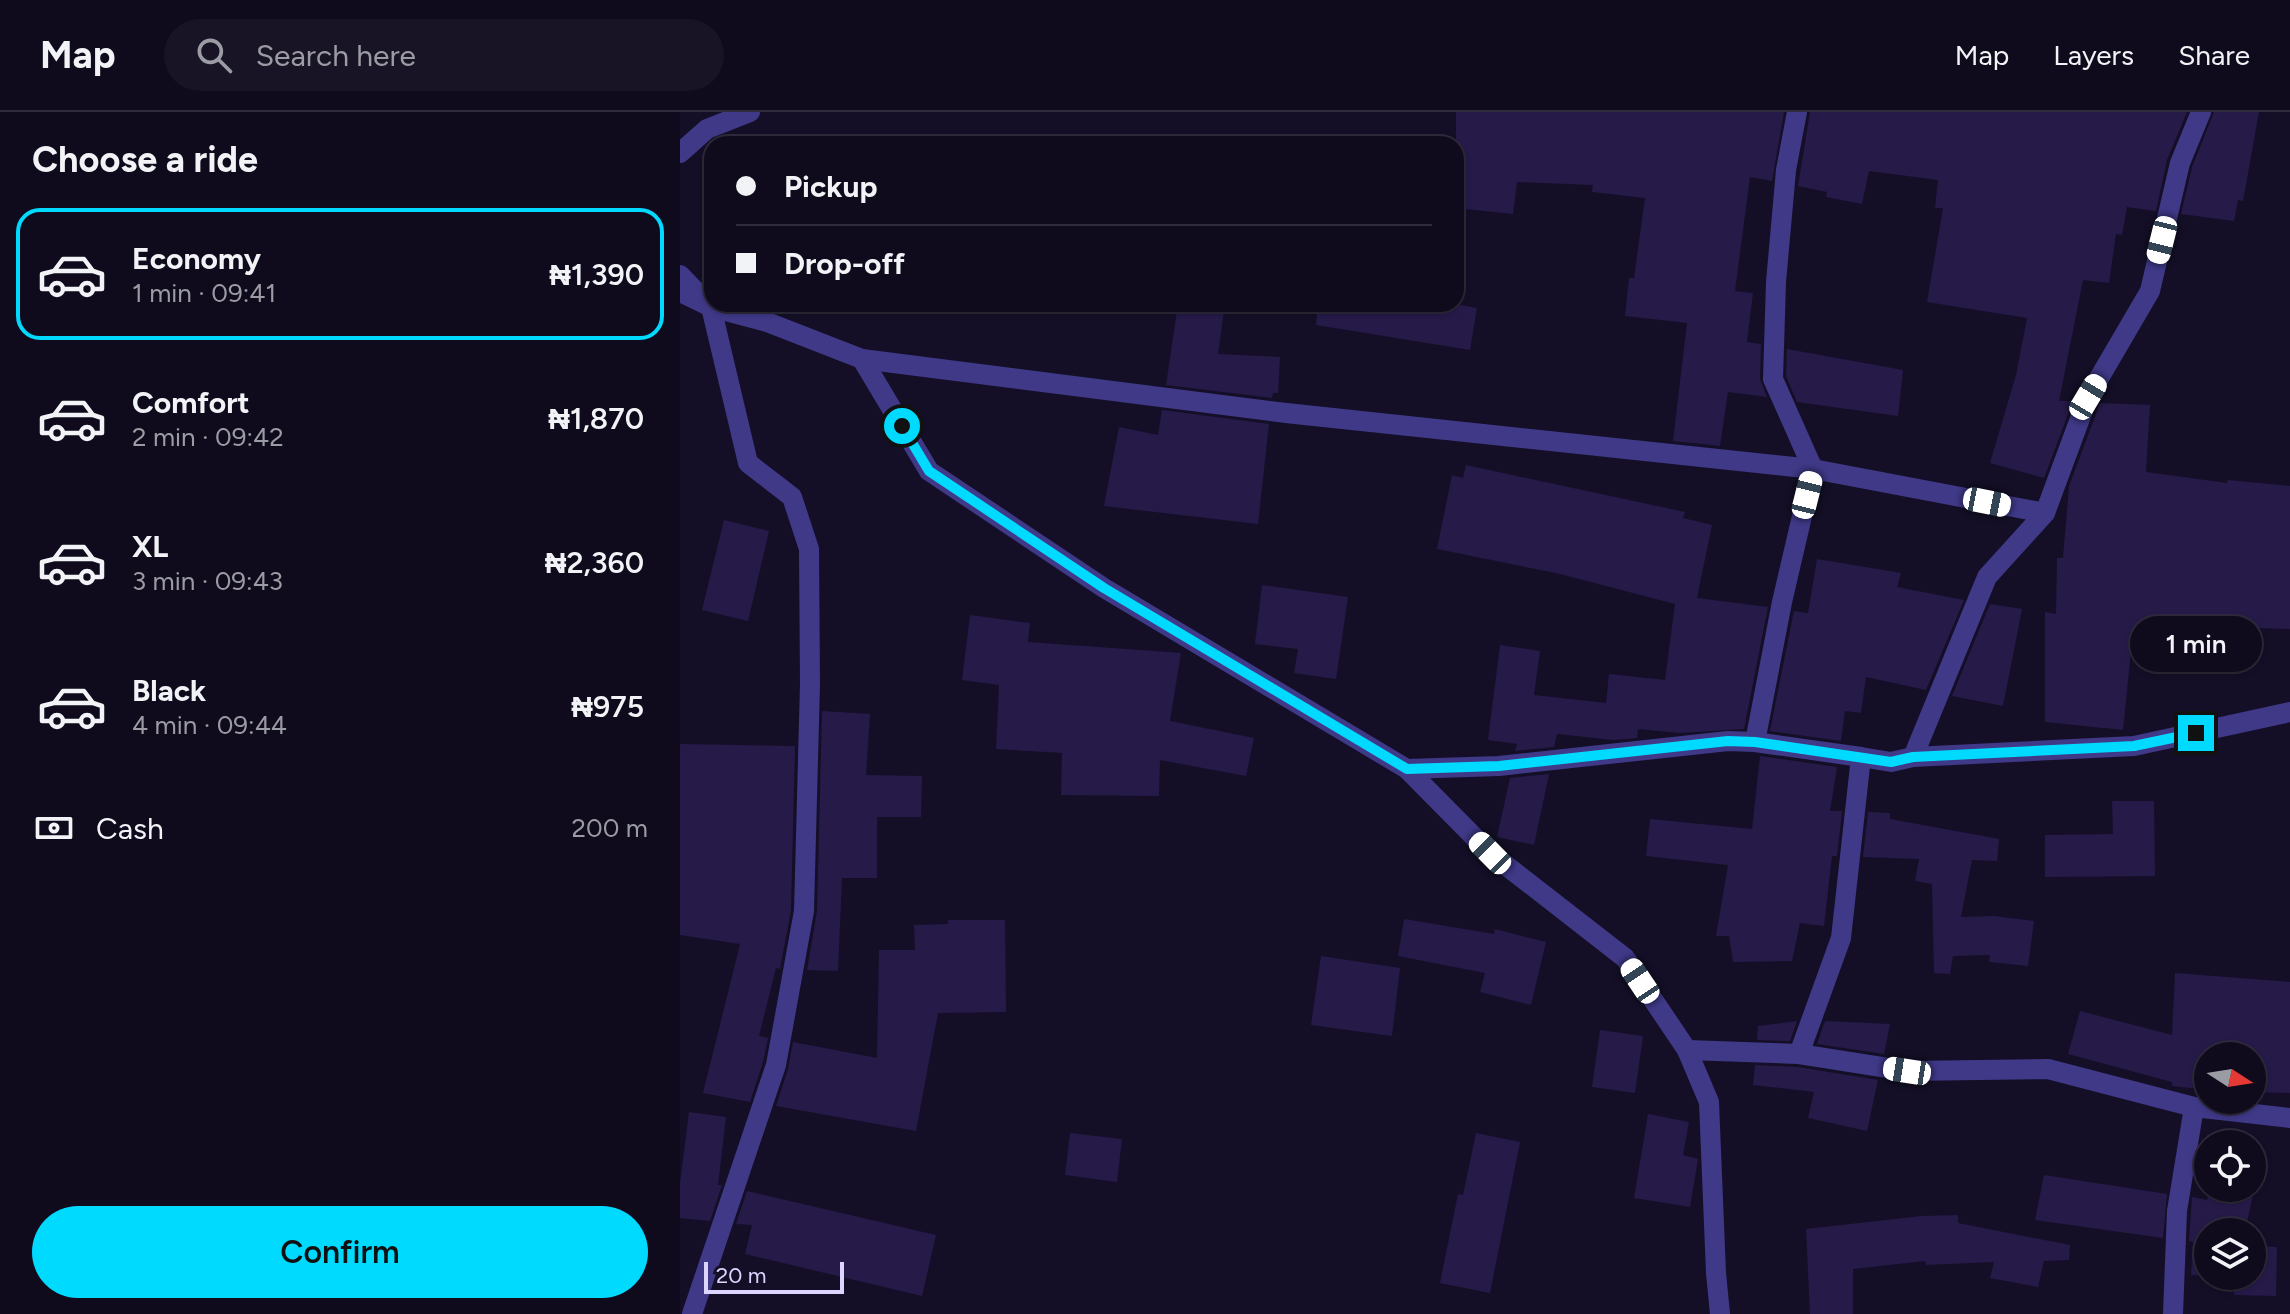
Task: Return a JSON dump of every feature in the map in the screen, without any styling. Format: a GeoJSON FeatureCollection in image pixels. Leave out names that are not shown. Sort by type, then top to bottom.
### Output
{"type":"FeatureCollection","features":[{"type":"Feature","properties":{"kind":"street"},"geometry":{"type":"LineString","coordinates":[[680,153],[707,129],[750,112]]}},
{"type":"Feature","properties":{"kind":"street"},"geometry":{"type":"LineString","coordinates":[[1755,742],[1782,602],[1813,469],[1773,379],[1776,282],[1786,170],[1797,112]]}},
{"type":"Feature","properties":{"kind":"street"},"geometry":{"type":"LineString","coordinates":[[1913,757],[1987,577],[2045,513],[2088,397],[2150,291],[2180,163],[2201,112]]}},
{"type":"Feature","properties":{"kind":"street"},"geometry":{"type":"LineString","coordinates":[[680,275],[704,300]]}},
{"type":"Feature","properties":{"kind":"street"},"geometry":{"type":"LineString","coordinates":[[680,292],[704,304]]}},
{"type":"Feature","properties":{"kind":"street"},"geometry":{"type":"LineString","coordinates":[[692,1314],[776,1065],[804,911],[810,684],[809,549],[792,497],[748,463],[712,312]]}},
{"type":"Feature","properties":{"kind":"street"},"geometry":{"type":"LineString","coordinates":[[730,312],[767,322],[862,359],[1286,413],[1813,469],[2045,513]]}},
{"type":"Feature","properties":{"kind":"street"},"geometry":{"type":"LineString","coordinates":[[862,359],[929,471],[1104,588],[1407,769],[1490,853],[1625,958],[1687,1050],[1709,1102],[1720,1314]]}},
{"type":"Feature","properties":{"kind":"street"},"geometry":{"type":"LineString","coordinates":[[1407,769],[1499,766],[1728,741],[1755,742],[1891,762],[1913,757],[2134,746],[2290,712]]}},
{"type":"Feature","properties":{"kind":"street"},"geometry":{"type":"LineString","coordinates":[[1799,1054],[1841,938],[1861,757]]}},
{"type":"Feature","properties":{"kind":"street"},"geometry":{"type":"LineString","coordinates":[[1687,1050],[1799,1054],[1907,1071],[2048,1069],[2194,1107],[2177,1211],[2173,1314]]}},
{"type":"Feature","properties":{"kind":"street"},"geometry":{"type":"LineString","coordinates":[[2255,1114],[2290,1118]]}},
{"type":"Feature","properties":{"kind":"building"},"geometry":{"type":"Polygon","coordinates":[[[1456,112],[1784,112],[1772,181],[1750,177],[1735,291],[1753,293],[1747,342],[1761,344],[1760,379],[1767,397],[1728,392],[1720,446],[1673,441],[1687,323],[1625,316],[1629,278],[1634,278],[1645,198],[1592,192],[1593,185],[1517,182],[1513,214],[1464,209],[1464,136],[1456,136],[1456,112]]]}},
{"type":"Feature","properties":{"kind":"building"},"geometry":{"type":"Polygon","coordinates":[[[1810,112],[2187,112],[2167,160],[2156,211],[2127,207],[2122,235],[2116,234],[2109,283],[2083,280],[2059,401],[2073,401],[2044,478],[1990,463],[2016,375],[2027,318],[1927,302],[1943,208],[1935,208],[1938,180],[1869,171],[1862,204],[1826,197],[1827,192],[1798,186],[1810,112]]]}},
{"type":"Feature","properties":{"kind":"building"},"geometry":{"type":"Polygon","coordinates":[[[2214,112],[2259,112],[2243,201],[2238,200],[2234,221],[2181,214],[2192,167],[2214,112]]]}},
{"type":"Feature","properties":{"kind":"building"},"geometry":{"type":"Polygon","coordinates":[[[1464,306],[1477,308],[1470,350],[1316,325],[1317,312],[1464,312],[1464,306]]]}},
{"type":"Feature","properties":{"kind":"building"},"geometry":{"type":"Polygon","coordinates":[[[1177,312],[1224,312],[1218,354],[1280,357],[1278,393],[1273,393],[1272,398],[1166,385],[1177,312]]]}},
{"type":"Feature","properties":{"kind":"building"},"geometry":{"type":"Polygon","coordinates":[[[1787,349],[1903,370],[1898,416],[1797,402],[1786,376],[1787,349]]]}},
{"type":"Feature","properties":{"kind":"building"},"geometry":{"type":"Polygon","coordinates":[[[2100,403],[2150,405],[2146,472],[2227,483],[2228,480],[2290,486],[2290,629],[2257,628],[2257,632],[2133,631],[2123,730],[2045,722],[2045,612],[2056,614],[2057,558],[2063,558],[2069,486],[2100,403]]]}},
{"type":"Feature","properties":{"kind":"building"},"geometry":{"type":"Polygon","coordinates":[[[1162,410],[1269,424],[1258,524],[1104,506],[1119,427],[1158,435],[1162,410]]]}},
{"type":"Feature","properties":{"kind":"building"},"geometry":{"type":"Polygon","coordinates":[[[1466,465],[1685,512],[1683,518],[1712,525],[1697,598],[1768,607],[1744,729],[1680,733],[1638,729],[1637,738],[1613,740],[1557,734],[1554,747],[1515,751],[1517,744],[1488,740],[1500,645],[1540,651],[1534,695],[1606,703],[1609,674],[1665,680],[1675,604],[1560,574],[1437,549],[1452,475],[1463,478],[1466,465]]]}},
{"type":"Feature","properties":{"kind":"building"},"geometry":{"type":"Polygon","coordinates":[[[724,520],[769,531],[748,621],[702,610],[724,520]]]}},
{"type":"Feature","properties":{"kind":"building"},"geometry":{"type":"Polygon","coordinates":[[[1817,559],[1901,573],[1897,587],[1964,600],[1926,690],[1866,677],[1861,713],[1845,711],[1841,741],[1770,731],[1794,611],[1808,613],[1817,559]]]}},
{"type":"Feature","properties":{"kind":"building"},"geometry":{"type":"Polygon","coordinates":[[[1262,585],[1348,597],[1336,679],[1294,673],[1298,649],[1255,644],[1262,585]]]}},
{"type":"Feature","properties":{"kind":"building"},"geometry":{"type":"Polygon","coordinates":[[[1990,604],[2022,609],[2003,706],[1952,696],[1990,604]]]}},
{"type":"Feature","properties":{"kind":"building"},"geometry":{"type":"Polygon","coordinates":[[[970,615],[1030,623],[1028,642],[1181,653],[1170,721],[1254,738],[1246,776],[1160,760],[1159,796],[1061,795],[1062,753],[996,749],[999,685],[962,680],[970,615]]]}},
{"type":"Feature","properties":{"kind":"building"},"geometry":{"type":"Polygon","coordinates":[[[822,711],[870,714],[866,775],[922,776],[921,817],[877,817],[877,878],[842,878],[838,971],[807,970],[817,911],[822,711]]]}},
{"type":"Feature","properties":{"kind":"building"},"geometry":{"type":"Polygon","coordinates":[[[680,744],[795,746],[791,910],[780,969],[776,968],[759,1036],[768,1038],[750,1102],[703,1093],[740,944],[680,935],[680,744]]]}},
{"type":"Feature","properties":{"kind":"building"},"geometry":{"type":"Polygon","coordinates":[[[1760,756],[1837,767],[1830,811],[1842,811],[1837,856],[1832,856],[1824,926],[1800,923],[1792,961],[1733,962],[1729,936],[1716,936],[1728,865],[1646,856],[1650,819],[1752,829],[1760,756]]]}},
{"type":"Feature","properties":{"kind":"building"},"geometry":{"type":"Polygon","coordinates":[[[1549,774],[1534,845],[1497,837],[1510,778],[1549,774]]]}},
{"type":"Feature","properties":{"kind":"building"},"geometry":{"type":"Polygon","coordinates":[[[2112,801],[2154,801],[2155,876],[2045,877],[2045,835],[2113,834],[2112,801]]]}},
{"type":"Feature","properties":{"kind":"building"},"geometry":{"type":"Polygon","coordinates":[[[1868,812],[1890,813],[1890,819],[1999,839],[1997,861],[1972,860],[1961,917],[1994,916],[2034,921],[2028,966],[1989,962],[1990,955],[1953,956],[1950,974],[1934,973],[1932,884],[1915,881],[1919,859],[1863,857],[1868,812]]]}},
{"type":"Feature","properties":{"kind":"building"},"geometry":{"type":"Polygon","coordinates":[[[1404,919],[1494,934],[1495,929],[1546,942],[1531,1005],[1480,992],[1485,973],[1398,956],[1404,919]]]}},
{"type":"Feature","properties":{"kind":"building"},"geometry":{"type":"Polygon","coordinates":[[[948,920],[1005,920],[1006,1012],[938,1013],[916,1131],[776,1106],[793,1042],[877,1058],[879,950],[915,950],[914,925],[948,924],[948,920]]]}},
{"type":"Feature","properties":{"kind":"building"},"geometry":{"type":"Polygon","coordinates":[[[1321,956],[1400,968],[1392,1036],[1311,1025],[1321,956]]]}},
{"type":"Feature","properties":{"kind":"building"},"geometry":{"type":"Polygon","coordinates":[[[2175,973],[2290,982],[2290,1093],[2266,1092],[2266,1042],[2194,1042],[2194,1088],[2172,1086],[2172,1082],[2068,1054],[2080,1011],[2172,1035],[2175,973]]]}},
{"type":"Feature","properties":{"kind":"building"},"geometry":{"type":"Polygon","coordinates":[[[1797,1021],[1790,1041],[1757,1040],[1758,1026],[1797,1021]]]}},
{"type":"Feature","properties":{"kind":"building"},"geometry":{"type":"Polygon","coordinates":[[[1825,1021],[1890,1024],[1884,1054],[1817,1044],[1825,1021]]]}},
{"type":"Feature","properties":{"kind":"building"},"geometry":{"type":"Polygon","coordinates":[[[1600,1030],[1643,1036],[1635,1093],[1592,1087],[1600,1030]]]}},
{"type":"Feature","properties":{"kind":"building"},"geometry":{"type":"Polygon","coordinates":[[[1755,1065],[1798,1067],[1878,1080],[1867,1131],[1808,1118],[1814,1092],[1753,1085],[1755,1065]]]}},
{"type":"Feature","properties":{"kind":"building"},"geometry":{"type":"Polygon","coordinates":[[[689,1112],[726,1117],[718,1185],[722,1185],[710,1221],[680,1218],[680,1183],[689,1112]]]}},
{"type":"Feature","properties":{"kind":"building"},"geometry":{"type":"Polygon","coordinates":[[[1648,1114],[1689,1122],[1683,1155],[1698,1159],[1690,1207],[1634,1198],[1648,1114]]]}},
{"type":"Feature","properties":{"kind":"building"},"geometry":{"type":"Polygon","coordinates":[[[1070,1133],[1122,1139],[1117,1182],[1065,1175],[1070,1133]]]}},
{"type":"Feature","properties":{"kind":"building"},"geometry":{"type":"Polygon","coordinates":[[[1476,1133],[1520,1142],[1490,1293],[1440,1283],[1458,1194],[1463,1195],[1476,1133]]]}},
{"type":"Feature","properties":{"kind":"building"},"geometry":{"type":"Polygon","coordinates":[[[2044,1175],[2167,1194],[2163,1238],[2035,1220],[2044,1175]]]}},
{"type":"Feature","properties":{"kind":"building"},"geometry":{"type":"Polygon","coordinates":[[[747,1191],[936,1235],[922,1296],[745,1254],[752,1225],[736,1224],[747,1191]]]}},
{"type":"Feature","properties":{"kind":"building"},"geometry":{"type":"Polygon","coordinates":[[[2192,1197],[2194,1202],[2251,1202],[2248,1218],[2194,1218],[2194,1275],[2191,1275],[2193,1242],[2189,1241],[2192,1197]]]}},
{"type":"Feature","properties":{"kind":"building"},"geometry":{"type":"Polygon","coordinates":[[[1958,1215],[1958,1223],[2070,1245],[2069,1260],[2044,1261],[2038,1287],[1990,1278],[1994,1262],[1926,1265],[1925,1261],[1853,1269],[1853,1314],[1810,1314],[1806,1229],[1958,1215]]]}},
{"type":"Feature","properties":{"kind":"building"},"geometry":{"type":"Polygon","coordinates":[[[2266,1247],[2277,1247],[2276,1296],[2234,1295],[2234,1290],[2266,1290],[2266,1247]]]}},
{"type":"Feature","properties":{"kind":"route"},"geometry":{"type":"LineString","coordinates":[[902,426],[929,471],[1104,588],[1407,769],[1499,766],[1728,741],[1755,742],[1891,762],[1913,757],[2134,746],[2196,733]]}}]}
